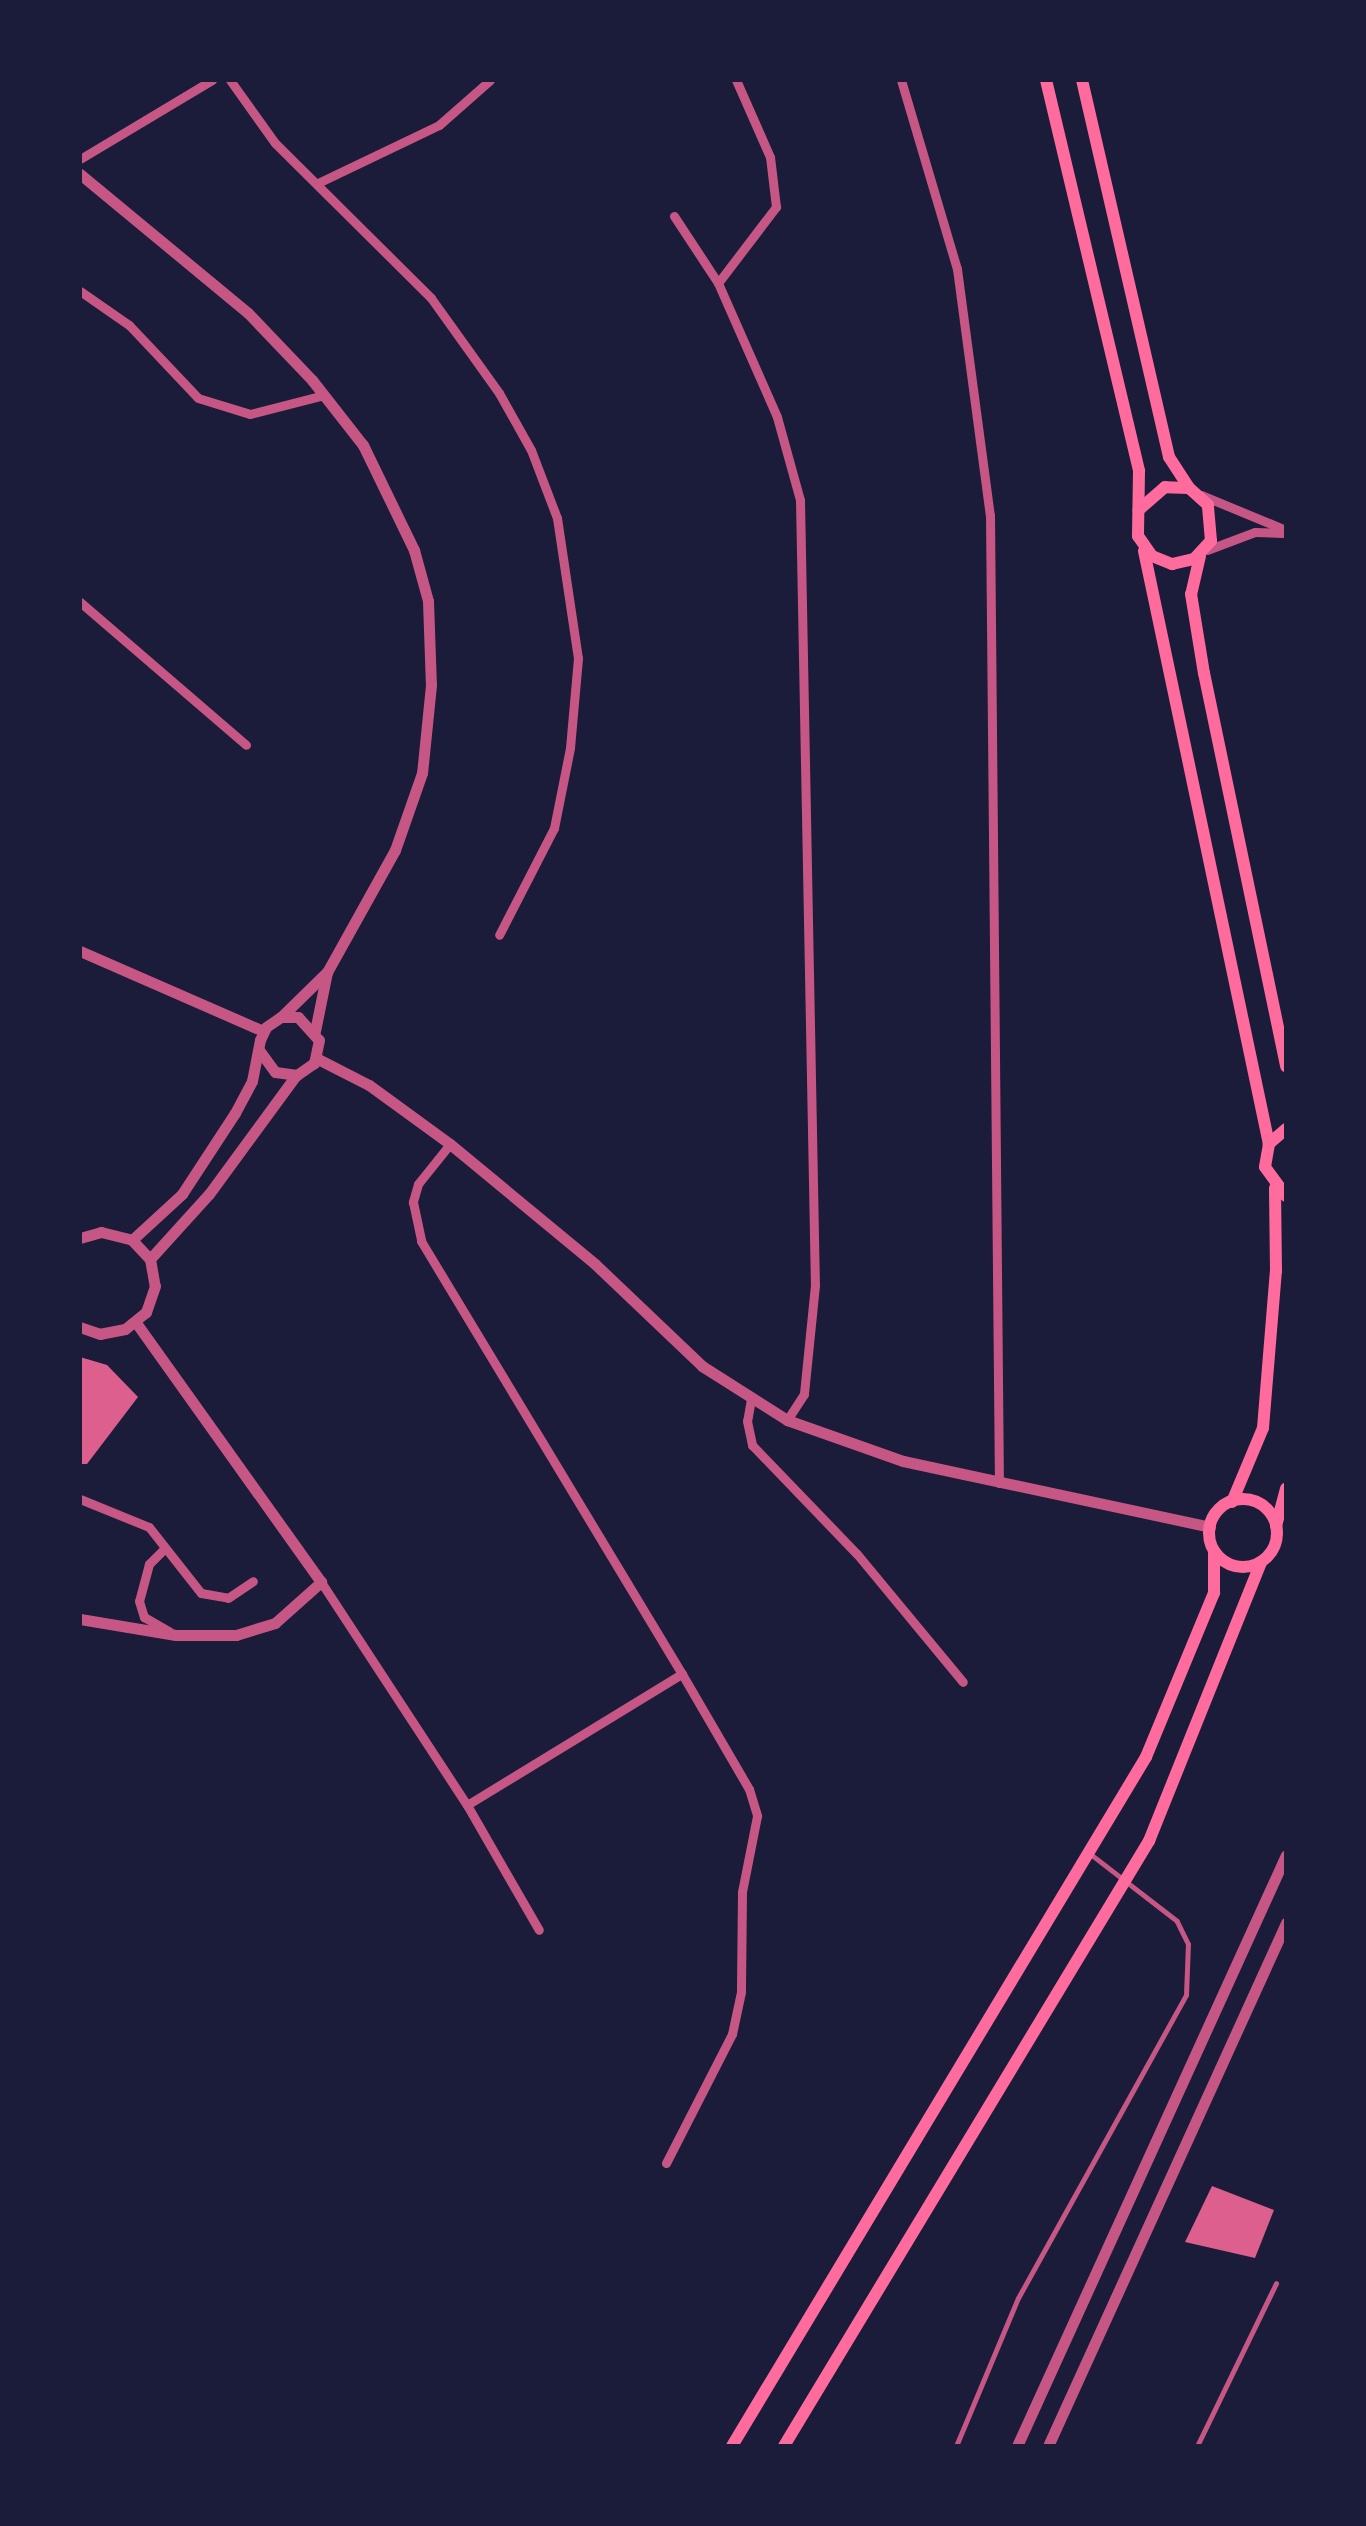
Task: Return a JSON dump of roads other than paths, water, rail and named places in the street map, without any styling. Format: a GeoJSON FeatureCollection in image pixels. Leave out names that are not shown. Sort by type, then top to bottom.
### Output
{"type":"FeatureCollection","features":[{"type":"Feature","properties":{"kind":"main road"},"geometry":{"type":"LineString","coordinates":[[732,2446],[1089,1852],[1177,1691],[1214,1593],[1210,1527],[1232,1502],[1263,1428],[1280,1192],[1265,1167],[1269,1144],[1144,548],[1139,471],[1046,80]]}},
{"type":"Feature","properties":{"kind":"main road"},"geometry":{"type":"LineString","coordinates":[[1082,80],[1168,457],[1195,492],[1214,528],[1202,553],[1191,594],[1286,1067]]}},
{"type":"Feature","properties":{"kind":"main road"},"geometry":{"type":"LineString","coordinates":[[1139,510],[1166,488],[1195,492]]}},
{"type":"Feature","properties":{"kind":"main road"},"geometry":{"type":"LineString","coordinates":[[1144,548],[1172,564],[1202,553]]}},
{"type":"Feature","properties":{"kind":"main road"},"geometry":{"type":"LineString","coordinates":[[1269,1144],[1286,1129]]}},
{"type":"Feature","properties":{"kind":"main road"},"geometry":{"type":"LineString","coordinates":[[784,2446],[1127,1877],[1174,1792],[1261,1562],[1275,1546],[1286,1488]]}},
{"type":"Feature","properties":{"kind":"main road"},"geometry":{"type":"LineString","coordinates":[[1232,1502],[1264,1507],[1276,1526]]}},
{"type":"Feature","properties":{"kind":"main road"},"geometry":{"type":"LineString","coordinates":[[1214,1551],[1241,1567],[1261,1562]]}},
{"type":"Feature","properties":{"kind":"street"},"geometry":{"type":"LineString","coordinates":[[182,80],[192,92]]}},
{"type":"Feature","properties":{"kind":"street"},"geometry":{"type":"LineString","coordinates":[[80,159],[212,80]]}},
{"type":"Feature","properties":{"kind":"street"},"geometry":{"type":"LineString","coordinates":[[230,80],[275,143],[320,182],[431,298],[488,377],[531,450],[558,518],[578,658],[570,748],[554,828],[499,936]]}},
{"type":"Feature","properties":{"kind":"street"},"geometry":{"type":"LineString","coordinates":[[320,182],[439,125],[490,80]]}},
{"type":"Feature","properties":{"kind":"street"},"geometry":{"type":"LineString","coordinates":[[718,283],[776,206],[770,157],[736,80]]}},
{"type":"Feature","properties":{"kind":"street"},"geometry":{"type":"LineString","coordinates":[[900,80],[957,270],[990,516],[999,1482]]}},
{"type":"Feature","properties":{"kind":"street"},"geometry":{"type":"LineString","coordinates":[[80,174],[248,313],[324,395],[363,445],[414,550],[428,602],[431,685],[422,774],[395,850],[328,972],[315,1031],[316,1058]]}},
{"type":"Feature","properties":{"kind":"street"},"geometry":{"type":"LineString","coordinates":[[674,216],[718,283],[777,416],[800,500],[815,1285],[804,1394],[787,1420]]}},
{"type":"Feature","properties":{"kind":"street"},"geometry":{"type":"LineString","coordinates":[[80,291],[129,325],[198,398],[250,414],[324,395]]}},
{"type":"Feature","properties":{"kind":"street"},"geometry":{"type":"LineString","coordinates":[[1195,492],[1286,532]]}},
{"type":"Feature","properties":{"kind":"street"},"geometry":{"type":"LineString","coordinates":[[1202,553],[1255,532],[1286,532]]}},
{"type":"Feature","properties":{"kind":"street"},"geometry":{"type":"LineString","coordinates":[[80,602],[246,745]]}},
{"type":"Feature","properties":{"kind":"street"},"geometry":{"type":"LineString","coordinates":[[80,951],[263,1031]]}},
{"type":"Feature","properties":{"kind":"street"},"geometry":{"type":"LineString","coordinates":[[132,1240],[193,1178],[247,1092],[263,1031],[328,972]]}},
{"type":"Feature","properties":{"kind":"street"},"geometry":{"type":"LineString","coordinates":[[281,1017],[298,1017],[315,1031]]}},
{"type":"Feature","properties":{"kind":"street"},"geometry":{"type":"LineString","coordinates":[[259,1050],[270,1069],[297,1074]]}},
{"type":"Feature","properties":{"kind":"street"},"geometry":{"type":"LineString","coordinates":[[316,1058],[369,1085],[450,1144],[595,1264],[702,1366],[787,1420],[852,1448],[1210,1527]]}},
{"type":"Feature","properties":{"kind":"street"},"geometry":{"type":"LineString","coordinates":[[150,1259],[209,1194],[297,1074],[316,1058]]}},
{"type":"Feature","properties":{"kind":"street"},"geometry":{"type":"LineString","coordinates":[[450,1144],[418,1184],[413,1202],[421,1241],[682,1674],[749,1790],[757,1816],[742,1892],[741,1992],[732,2034],[666,2164]]}},
{"type":"Feature","properties":{"kind":"street"},"geometry":{"type":"LineString","coordinates":[[80,1238],[102,1232],[132,1240],[150,1259],[156,1286],[136,1322],[112,1333],[80,1328]]}},
{"type":"Feature","properties":{"kind":"street"},"geometry":{"type":"LineString","coordinates":[[136,1322],[321,1582],[467,1804],[539,1930]]}},
{"type":"Feature","properties":{"kind":"street"},"geometry":{"type":"LineString","coordinates":[[751,1398],[752,1444],[857,1554],[963,1682]]}},
{"type":"Feature","properties":{"kind":"street"},"geometry":{"type":"LineString","coordinates":[[80,1499],[148,1527],[201,1593],[228,1598],[253,1581]]}},
{"type":"Feature","properties":{"kind":"street"},"geometry":{"type":"LineString","coordinates":[[165,1548],[149,1564],[139,1601],[144,1617],[176,1636]]}},
{"type":"Feature","properties":{"kind":"street"},"geometry":{"type":"LineString","coordinates":[[80,1620],[176,1636],[236,1635],[275,1623],[321,1582]]}},
{"type":"Feature","properties":{"kind":"street"},"geometry":{"type":"LineString","coordinates":[[467,1804],[682,1674]]}},
{"type":"Feature","properties":{"kind":"street"},"geometry":{"type":"LineString","coordinates":[[1017,2446],[1286,1855]]}},
{"type":"Feature","properties":{"kind":"street"},"geometry":{"type":"LineString","coordinates":[[1048,2446],[1286,1923]]}},
{"type":"Feature","properties":{"kind":"lane"},"geometry":{"type":"LineString","coordinates":[[956,2446],[1018,2298],[1186,1995],[1188,1944],[1177,1921],[1127,1877],[1089,1852]]}},
{"type":"Feature","properties":{"kind":"lane"},"geometry":{"type":"LineString","coordinates":[[1197,2446],[1276,2283]]}}]}
